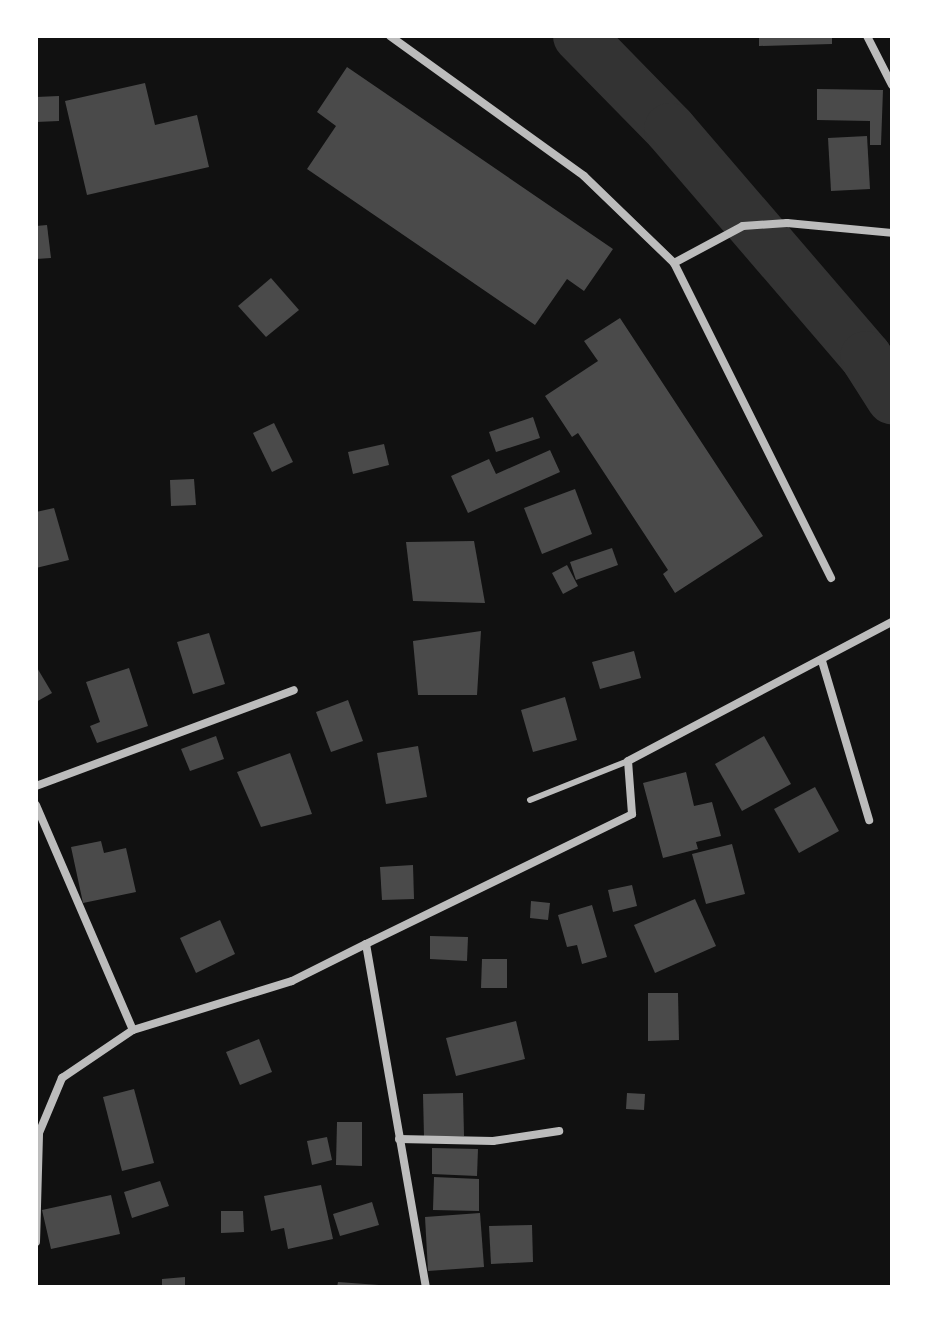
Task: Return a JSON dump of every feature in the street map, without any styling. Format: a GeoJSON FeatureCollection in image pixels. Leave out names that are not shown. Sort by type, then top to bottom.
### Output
{"type":"FeatureCollection","features":[{"type":"Feature","properties":{"kind":"street"},"geometry":{"type":"LineString","coordinates":[[390,36],[584,176],[674,263],[831,578]]}},
{"type":"Feature","properties":{"kind":"street"},"geometry":{"type":"LineString","coordinates":[[867,36],[892,85]]}},
{"type":"Feature","properties":{"kind":"street"},"geometry":{"type":"LineString","coordinates":[[674,263],[743,226],[787,223],[892,233]]}},
{"type":"Feature","properties":{"kind":"street"},"geometry":{"type":"LineString","coordinates":[[36,1242],[39,1133],[62,1078],[133,1030],[292,981],[632,814],[628,761],[892,622]]}},
{"type":"Feature","properties":{"kind":"street"},"geometry":{"type":"LineString","coordinates":[[822,661],[869,820]]}},
{"type":"Feature","properties":{"kind":"street"},"geometry":{"type":"LineString","coordinates":[[36,786],[294,690]]}},
{"type":"Feature","properties":{"kind":"street"},"geometry":{"type":"LineString","coordinates":[[36,805],[133,1030]]}},
{"type":"Feature","properties":{"kind":"street"},"geometry":{"type":"LineString","coordinates":[[366,944],[426,1287]]}},
{"type":"Feature","properties":{"kind":"street"},"geometry":{"type":"LineString","coordinates":[[399,1139],[493,1141],[559,1131]]}},
{"type":"Feature","properties":{"kind":"lane"},"geometry":{"type":"LineString","coordinates":[[530,800],[628,761]]}},
{"type":"Feature","properties":{"kind":"building"},"geometry":{"type":"Polygon","coordinates":[[[759,36],[832,36],[832,44],[759,46],[759,36]]]}},
{"type":"Feature","properties":{"kind":"building"},"geometry":{"type":"Polygon","coordinates":[[[347,67],[613,249],[584,291],[567,279],[535,325],[307,169],[336,126],[317,112],[347,67]]]}},
{"type":"Feature","properties":{"kind":"building"},"geometry":{"type":"Polygon","coordinates":[[[145,83],[155,125],[197,115],[209,167],[87,195],[65,101],[145,83]]]}},
{"type":"Feature","properties":{"kind":"building"},"geometry":{"type":"Polygon","coordinates":[[[817,89],[883,90],[881,145],[870,145],[870,121],[817,120],[817,89]]]}},
{"type":"Feature","properties":{"kind":"building"},"geometry":{"type":"Polygon","coordinates":[[[59,96],[59,121],[36,122],[36,97],[59,96]]]}},
{"type":"Feature","properties":{"kind":"building"},"geometry":{"type":"Polygon","coordinates":[[[867,136],[870,189],[831,191],[828,138],[867,136]]]}},
{"type":"Feature","properties":{"kind":"building"},"geometry":{"type":"Polygon","coordinates":[[[47,225],[51,258],[36,259],[36,226],[47,225]]]}},
{"type":"Feature","properties":{"kind":"building"},"geometry":{"type":"Polygon","coordinates":[[[271,278],[299,310],[266,337],[238,306],[271,278]]]}},
{"type":"Feature","properties":{"kind":"building"},"geometry":{"type":"Polygon","coordinates":[[[620,318],[763,536],[675,593],[663,574],[668,570],[578,433],[572,437],[545,396],[598,361],[584,341],[620,318]]]}},
{"type":"Feature","properties":{"kind":"building"},"geometry":{"type":"Polygon","coordinates":[[[533,417],[540,438],[496,452],[489,432],[533,417]]]}},
{"type":"Feature","properties":{"kind":"building"},"geometry":{"type":"Polygon","coordinates":[[[274,423],[293,462],[272,472],[253,433],[274,423]]]}},
{"type":"Feature","properties":{"kind":"building"},"geometry":{"type":"Polygon","coordinates":[[[384,444],[389,465],[353,474],[348,452],[384,444]]]}},
{"type":"Feature","properties":{"kind":"building"},"geometry":{"type":"Polygon","coordinates":[[[550,450],[560,472],[468,513],[451,476],[489,459],[496,474],[550,450]]]}},
{"type":"Feature","properties":{"kind":"building"},"geometry":{"type":"Polygon","coordinates":[[[194,479],[196,505],[171,506],[170,480],[194,479]]]}},
{"type":"Feature","properties":{"kind":"building"},"geometry":{"type":"Polygon","coordinates":[[[575,489],[592,534],[542,554],[524,508],[575,489]]]}},
{"type":"Feature","properties":{"kind":"building"},"geometry":{"type":"Polygon","coordinates":[[[54,508],[69,560],[36,568],[36,512],[54,508]]]}},
{"type":"Feature","properties":{"kind":"building"},"geometry":{"type":"Polygon","coordinates":[[[474,541],[485,603],[413,601],[406,542],[474,541]]]}},
{"type":"Feature","properties":{"kind":"building"},"geometry":{"type":"Polygon","coordinates":[[[612,548],[618,565],[576,580],[570,562],[612,548]]]}},
{"type":"Feature","properties":{"kind":"building"},"geometry":{"type":"Polygon","coordinates":[[[567,565],[578,586],[563,594],[552,573],[567,565]]]}},
{"type":"Feature","properties":{"kind":"building"},"geometry":{"type":"Polygon","coordinates":[[[481,631],[477,695],[418,695],[413,641],[481,631]]]}},
{"type":"Feature","properties":{"kind":"building"},"geometry":{"type":"Polygon","coordinates":[[[209,633],[225,684],[193,694],[177,642],[209,633]]]}},
{"type":"Feature","properties":{"kind":"building"},"geometry":{"type":"Polygon","coordinates":[[[634,651],[641,678],[600,689],[592,662],[634,651]]]}},
{"type":"Feature","properties":{"kind":"building"},"geometry":{"type":"Polygon","coordinates":[[[36,666],[52,693],[36,702],[36,666]]]}},
{"type":"Feature","properties":{"kind":"building"},"geometry":{"type":"Polygon","coordinates":[[[129,668],[148,726],[97,743],[90,726],[100,722],[86,682],[129,668]]]}},
{"type":"Feature","properties":{"kind":"building"},"geometry":{"type":"Polygon","coordinates":[[[565,697],[577,740],[533,752],[521,710],[565,697]]]}},
{"type":"Feature","properties":{"kind":"building"},"geometry":{"type":"Polygon","coordinates":[[[348,700],[363,741],[331,752],[316,712],[348,700]]]}},
{"type":"Feature","properties":{"kind":"building"},"geometry":{"type":"Polygon","coordinates":[[[216,736],[224,759],[190,771],[181,749],[216,736]]]}},
{"type":"Feature","properties":{"kind":"building"},"geometry":{"type":"Polygon","coordinates":[[[764,736],[791,784],[742,811],[715,764],[764,736]]]}},
{"type":"Feature","properties":{"kind":"building"},"geometry":{"type":"Polygon","coordinates":[[[418,746],[427,797],[386,804],[377,753],[418,746]]]}},
{"type":"Feature","properties":{"kind":"building"},"geometry":{"type":"Polygon","coordinates":[[[290,753],[312,814],[261,827],[237,772],[290,753]]]}},
{"type":"Feature","properties":{"kind":"building"},"geometry":{"type":"Polygon","coordinates":[[[686,772],[694,806],[712,802],[721,836],[696,842],[698,849],[663,858],[643,783],[686,772]]]}},
{"type":"Feature","properties":{"kind":"building"},"geometry":{"type":"Polygon","coordinates":[[[815,787],[839,831],[799,853],[774,809],[815,787]]]}},
{"type":"Feature","properties":{"kind":"building"},"geometry":{"type":"Polygon","coordinates":[[[101,841],[104,853],[126,848],[136,892],[83,903],[71,847],[101,841]]]}},
{"type":"Feature","properties":{"kind":"building"},"geometry":{"type":"Polygon","coordinates":[[[732,844],[745,894],[706,904],[692,854],[732,844]]]}},
{"type":"Feature","properties":{"kind":"building"},"geometry":{"type":"Polygon","coordinates":[[[413,865],[414,899],[382,900],[380,867],[413,865]]]}},
{"type":"Feature","properties":{"kind":"building"},"geometry":{"type":"Polygon","coordinates":[[[632,885],[637,906],[613,912],[608,890],[632,885]]]}},
{"type":"Feature","properties":{"kind":"building"},"geometry":{"type":"Polygon","coordinates":[[[695,899],[716,946],[655,973],[634,925],[695,899]]]}},
{"type":"Feature","properties":{"kind":"building"},"geometry":{"type":"Polygon","coordinates":[[[531,901],[550,903],[548,920],[530,918],[531,901]]]}},
{"type":"Feature","properties":{"kind":"building"},"geometry":{"type":"Polygon","coordinates":[[[592,905],[607,957],[582,964],[577,945],[567,947],[558,915],[592,905]]]}},
{"type":"Feature","properties":{"kind":"building"},"geometry":{"type":"Polygon","coordinates":[[[220,920],[235,954],[196,973],[180,938],[220,920]]]}},
{"type":"Feature","properties":{"kind":"building"},"geometry":{"type":"Polygon","coordinates":[[[430,936],[468,937],[467,961],[430,959],[430,936]]]}},
{"type":"Feature","properties":{"kind":"building"},"geometry":{"type":"Polygon","coordinates":[[[482,959],[507,959],[507,988],[481,988],[482,959]]]}},
{"type":"Feature","properties":{"kind":"building"},"geometry":{"type":"Polygon","coordinates":[[[648,993],[678,993],[679,1040],[648,1041],[648,993]]]}},
{"type":"Feature","properties":{"kind":"building"},"geometry":{"type":"Polygon","coordinates":[[[516,1021],[525,1059],[456,1076],[446,1038],[516,1021]]]}},
{"type":"Feature","properties":{"kind":"building"},"geometry":{"type":"Polygon","coordinates":[[[259,1039],[272,1072],[240,1085],[226,1052],[259,1039]]]}},
{"type":"Feature","properties":{"kind":"building"},"geometry":{"type":"Polygon","coordinates":[[[134,1089],[154,1163],[122,1171],[103,1097],[134,1089]]]}},
{"type":"Feature","properties":{"kind":"building"},"geometry":{"type":"Polygon","coordinates":[[[463,1093],[464,1136],[424,1137],[423,1094],[463,1093]]]}},
{"type":"Feature","properties":{"kind":"building"},"geometry":{"type":"Polygon","coordinates":[[[627,1093],[645,1094],[644,1110],[626,1109],[627,1093]]]}},
{"type":"Feature","properties":{"kind":"building"},"geometry":{"type":"Polygon","coordinates":[[[337,1122],[362,1122],[362,1166],[336,1165],[337,1122]]]}},
{"type":"Feature","properties":{"kind":"building"},"geometry":{"type":"Polygon","coordinates":[[[327,1137],[332,1160],[312,1165],[307,1141],[327,1137]]]}},
{"type":"Feature","properties":{"kind":"building"},"geometry":{"type":"Polygon","coordinates":[[[432,1148],[478,1149],[477,1176],[432,1174],[432,1148]]]}},
{"type":"Feature","properties":{"kind":"building"},"geometry":{"type":"Polygon","coordinates":[[[434,1177],[479,1179],[479,1211],[433,1210],[434,1177]]]}},
{"type":"Feature","properties":{"kind":"building"},"geometry":{"type":"Polygon","coordinates":[[[160,1181],[169,1206],[132,1218],[124,1192],[160,1181]]]}},
{"type":"Feature","properties":{"kind":"building"},"geometry":{"type":"Polygon","coordinates":[[[321,1185],[333,1239],[288,1249],[284,1228],[271,1231],[264,1196],[321,1185]]]}},
{"type":"Feature","properties":{"kind":"building"},"geometry":{"type":"Polygon","coordinates":[[[111,1195],[120,1234],[51,1249],[42,1210],[111,1195]]]}},
{"type":"Feature","properties":{"kind":"building"},"geometry":{"type":"Polygon","coordinates":[[[372,1202],[379,1225],[340,1236],[333,1214],[372,1202]]]}},
{"type":"Feature","properties":{"kind":"building"},"geometry":{"type":"Polygon","coordinates":[[[221,1211],[243,1211],[244,1232],[221,1233],[221,1211]]]}},
{"type":"Feature","properties":{"kind":"building"},"geometry":{"type":"Polygon","coordinates":[[[480,1213],[484,1267],[428,1271],[425,1217],[480,1213]]]}},
{"type":"Feature","properties":{"kind":"building"},"geometry":{"type":"Polygon","coordinates":[[[532,1225],[533,1262],[491,1264],[489,1226],[532,1225]]]}},
{"type":"Feature","properties":{"kind":"building"},"geometry":{"type":"Polygon","coordinates":[[[185,1277],[185,1287],[162,1287],[162,1279],[185,1277]]]}},
{"type":"Feature","properties":{"kind":"building"},"geometry":{"type":"Polygon","coordinates":[[[338,1282],[379,1285],[379,1287],[337,1287],[338,1282]]]}},
{"type":"Feature","properties":{"kind":"waterway"},"geometry":{"type":"LineString","coordinates":[[579,36],[670,129],[866,357],[892,398]]}}]}
